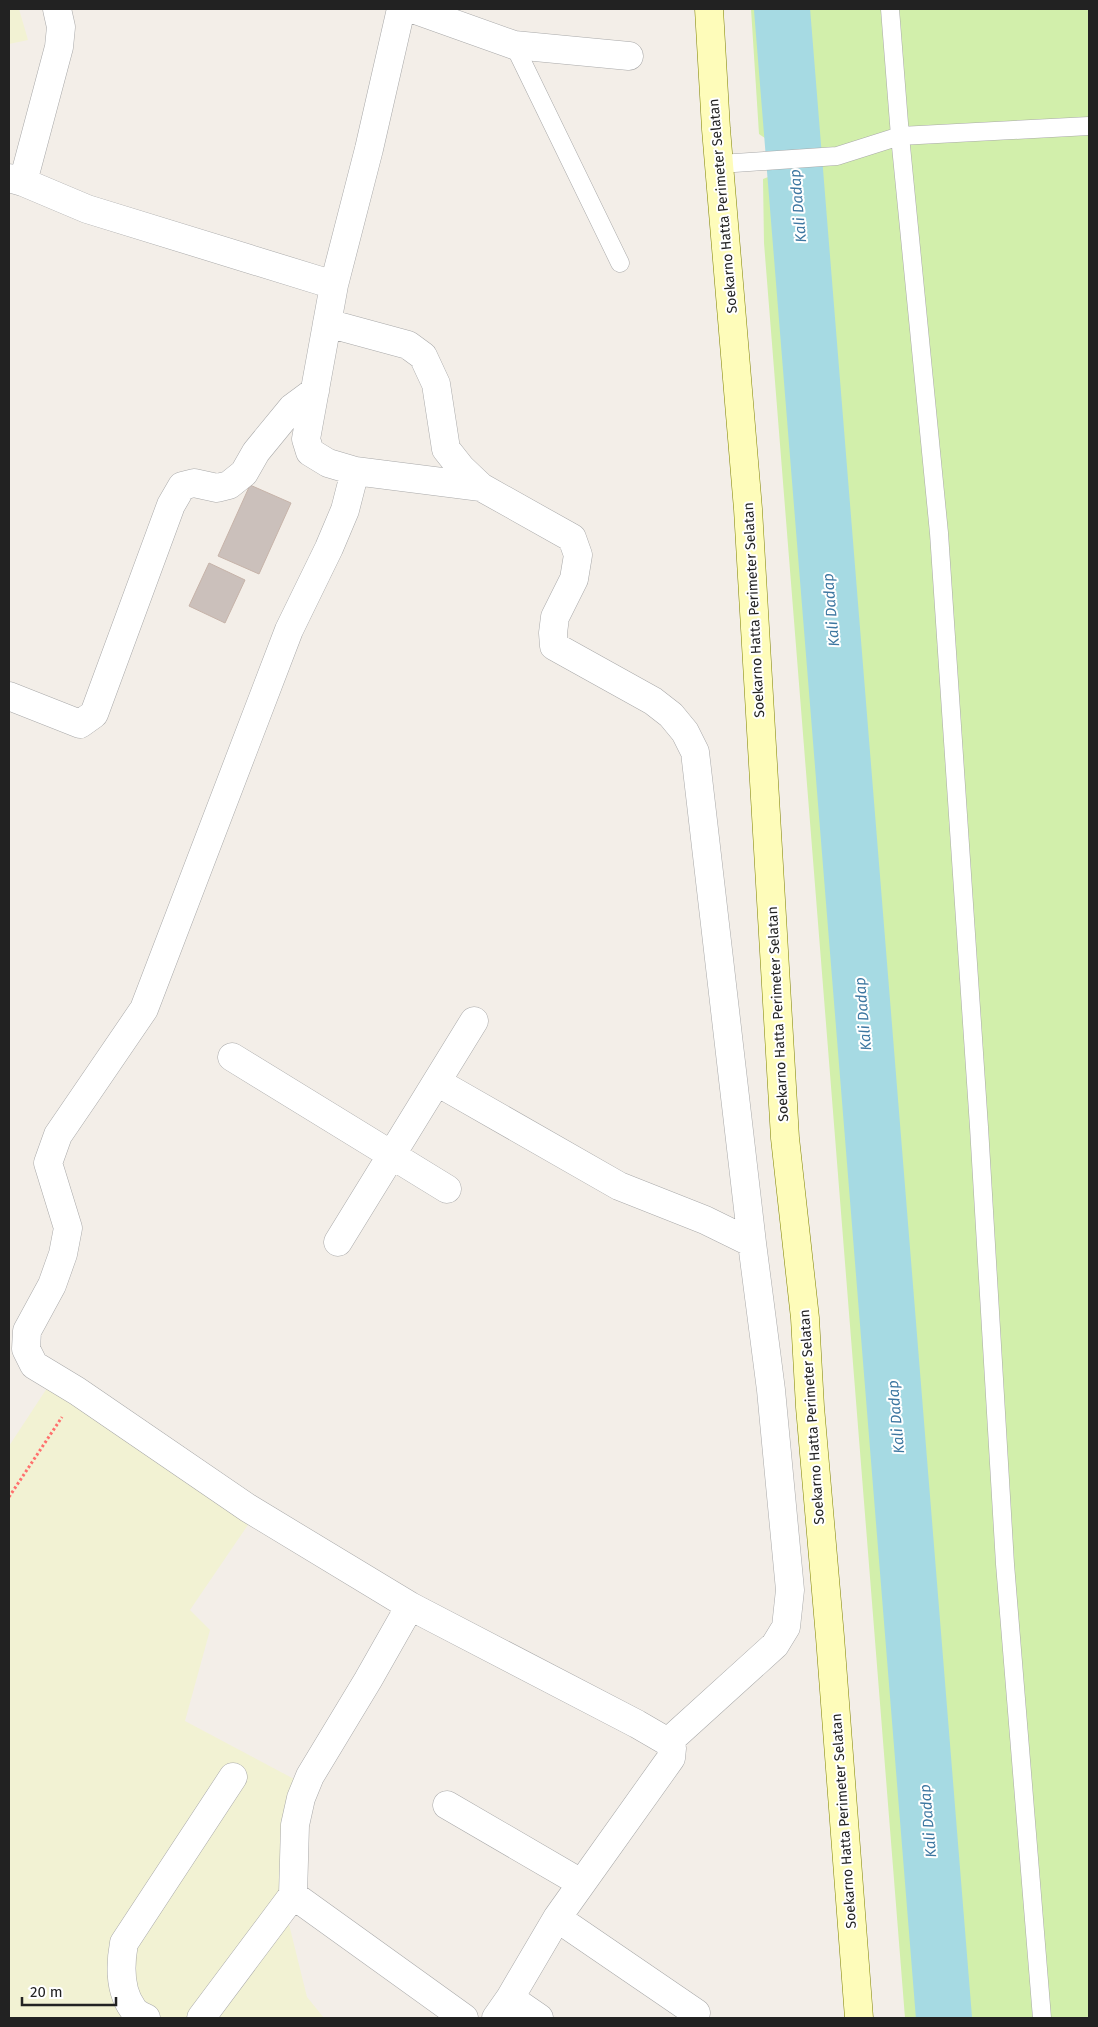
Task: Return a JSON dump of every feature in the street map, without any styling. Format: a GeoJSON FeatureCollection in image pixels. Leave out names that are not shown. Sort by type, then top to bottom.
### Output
{"type":"FeatureCollection","features":[{"type":"Feature","properties":{"kind":"main road","name":"Soekarno Hatta Perimeter Selatan"},"geometry":{"type":"LineString","coordinates":[[709,9],[748,509],[785,1138],[805,1318],[810,1407],[830,1636],[859,2018]]}},
{"type":"Feature","properties":{"kind":"street"},"geometry":{"type":"LineString","coordinates":[[57,9],[61,27],[59,47],[16,180],[87,209],[334,285]]}},
{"type":"Feature","properties":{"kind":"street"},"geometry":{"type":"LineString","coordinates":[[401,9],[369,149],[334,285],[306,439],[310,452],[328,462],[354,471],[481,487]]}},
{"type":"Feature","properties":{"kind":"street"},"geometry":{"type":"LineString","coordinates":[[412,9],[514,45],[629,56]]}},
{"type":"Feature","properties":{"kind":"street"},"geometry":{"type":"LineString","coordinates":[[327,323],[408,344],[424,356],[436,384],[446,449],[461,468],[481,487],[572,538],[578,555],[574,579],[554,617],[554,646],[652,701],[670,715],[685,732],[695,752],[771,1390],[790,1590],[786,1627],[775,1645],[668,1742]]}},
{"type":"Feature","properties":{"kind":"street"},"geometry":{"type":"LineString","coordinates":[[9,696],[80,724],[94,714],[171,504],[182,486],[194,483],[216,488],[229,485],[244,473],[256,452],[287,413],[315,391]]}},
{"type":"Feature","properties":{"kind":"street"},"geometry":{"type":"LineString","coordinates":[[354,471],[345,510],[329,548],[289,630],[144,1009],[58,1135],[48,1163],[68,1228],[63,1254],[52,1286],[27,1331],[26,1349],[34,1365],[77,1391],[248,1508],[410,1606],[668,1742],[672,1748],[671,1758],[581,1883],[503,2008],[539,2018]]}},
{"type":"Feature","properties":{"kind":"street"},"geometry":{"type":"LineString","coordinates":[[338,1242],[474,1021]]}},
{"type":"Feature","properties":{"kind":"street"},"geometry":{"type":"LineString","coordinates":[[232,1057],[447,1189]]}},
{"type":"Feature","properties":{"kind":"street"},"geometry":{"type":"LineString","coordinates":[[437,1082],[619,1186],[705,1220],[752,1243]]}},
{"type":"Feature","properties":{"kind":"street"},"geometry":{"type":"LineString","coordinates":[[201,2018],[293,1895],[295,1825],[310,1776],[410,1606]]}},
{"type":"Feature","properties":{"kind":"street"},"geometry":{"type":"LineString","coordinates":[[146,2018],[133,2010],[124,1988],[120,1966],[124,1944],[233,1776]]}},
{"type":"Feature","properties":{"kind":"street"},"geometry":{"type":"LineString","coordinates":[[447,1805],[581,1883]]}},
{"type":"Feature","properties":{"kind":"street"},"geometry":{"type":"LineString","coordinates":[[293,1895],[464,2018]]}},
{"type":"Feature","properties":{"kind":"street"},"geometry":{"type":"LineString","coordinates":[[558,1918],[696,2013]]}},
{"type":"Feature","properties":{"kind":"lane"},"geometry":{"type":"LineString","coordinates":[[890,9],[900,136],[939,533],[978,1117],[1005,1564],[1042,2018]]}},
{"type":"Feature","properties":{"kind":"lane"},"geometry":{"type":"LineString","coordinates":[[514,45],[620,263]]}},
{"type":"Feature","properties":{"kind":"lane"},"geometry":{"type":"LineString","coordinates":[[720,164],[837,156],[900,136],[1089,126]]}},
{"type":"Feature","properties":{"kind":"path"},"geometry":{"type":"LineString","coordinates":[[9,1497],[59,1423],[77,1391]]}},
{"type":"Feature","properties":{"kind":"green space"},"geometry":{"type":"Polygon","coordinates":[[[9,9],[19,9],[28,40],[9,44],[9,9]]]}},
{"type":"Feature","properties":{"kind":"green space"},"geometry":{"type":"Polygon","coordinates":[[[751,9],[1089,9],[1089,2018],[905,2018],[764,243],[763,179],[781,172],[779,148],[759,134],[751,9]]]}},
{"type":"Feature","properties":{"kind":"green space"},"geometry":{"type":"Polygon","coordinates":[[[53,1379],[254,1516],[190,1610],[210,1630],[185,1721],[294,1779],[283,1900],[307,1997],[324,2018],[9,2018],[9,1446],[53,1379]]]}},
{"type":"Feature","properties":{"kind":"building"},"geometry":{"type":"Polygon","coordinates":[[[250,485],[291,503],[259,574],[218,556],[250,485]]]}},
{"type":"Feature","properties":{"kind":"building"},"geometry":{"type":"Polygon","coordinates":[[[209,563],[245,580],[225,623],[189,606],[209,563]]]}},
{"type":"Feature","properties":{"kind":"waterway","name":"Kali Dadap"},"geometry":{"type":"LineString","coordinates":[[782,9],[944,2018]]}}]}
